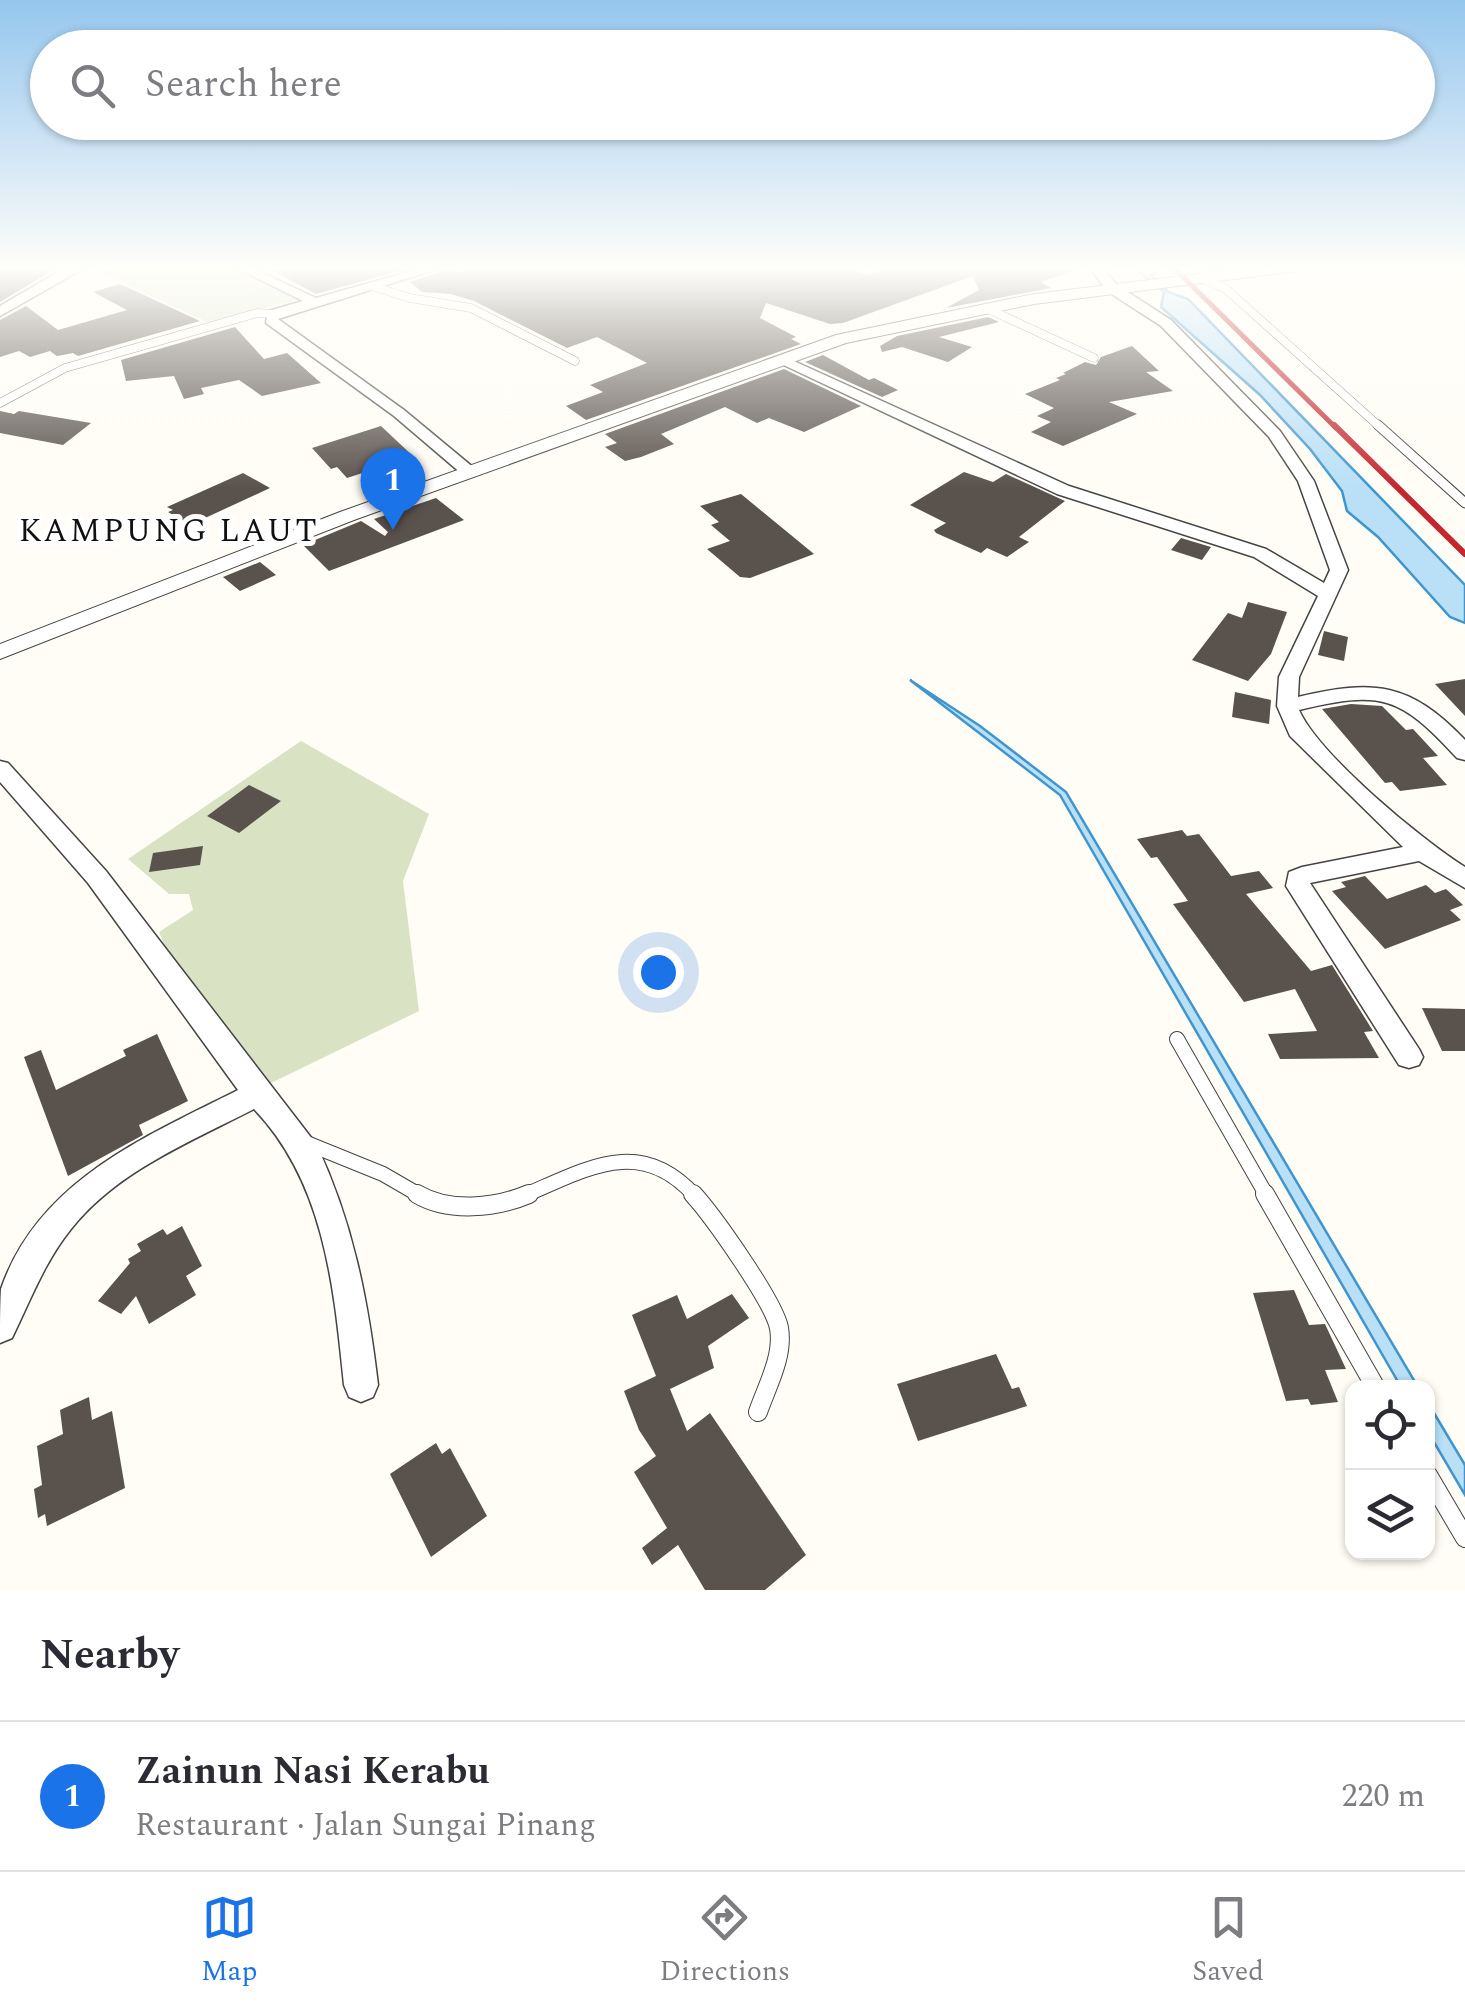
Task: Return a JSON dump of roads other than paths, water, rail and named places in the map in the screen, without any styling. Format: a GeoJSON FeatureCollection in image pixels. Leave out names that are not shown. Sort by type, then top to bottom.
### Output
{"type":"FeatureCollection","features":[{"type":"Feature","properties":{"kind":"street"},"geometry":{"type":"LineString","coordinates":[[299,340],[468,471]]}},
{"type":"Feature","properties":{"kind":"street"},"geometry":{"type":"LineString","coordinates":[[0,652],[468,471],[845,340]]}},
{"type":"Feature","properties":{"kind":"street"},"geometry":{"type":"LineString","coordinates":[[1182,340],[1274,434],[1306,482],[1334,552],[1339,570],[1289,677],[1287,706],[1298,730],[1422,852],[1465,879]]}},
{"type":"Feature","properties":{"kind":"street"},"geometry":{"type":"LineString","coordinates":[[780,360],[1046,484],[1154,522],[1260,553],[1330,595]]}},
{"type":"Feature","properties":{"kind":"street"},"geometry":{"type":"LineString","coordinates":[[1287,706],[1350,691],[1394,694],[1413,702],[1440,724],[1465,753]]}},
{"type":"Feature","properties":{"kind":"street"},"geometry":{"type":"LineString","coordinates":[[0,768],[97,877],[257,1094],[275,1109],[297,1139],[330,1214],[350,1289],[361,1385]]}},
{"type":"Feature","properties":{"kind":"street"},"geometry":{"type":"LineString","coordinates":[[1409,1056],[1298,886],[1298,878],[1310,872],[1422,852]]}},
{"type":"Feature","properties":{"kind":"street"},"geometry":{"type":"LineString","coordinates":[[0,1327],[44,1241],[72,1204],[103,1176],[257,1094]]}},
{"type":"Feature","properties":{"kind":"lane"},"geometry":{"type":"LineString","coordinates":[[0,403],[64,368],[162,340]]}},
{"type":"Feature","properties":{"kind":"lane"},"geometry":{"type":"LineString","coordinates":[[534,340],[575,361]]}},
{"type":"Feature","properties":{"kind":"lane"},"geometry":{"type":"LineString","coordinates":[[1056,340],[1094,358]]}},
{"type":"Feature","properties":{"kind":"lane"},"geometry":{"type":"LineString","coordinates":[[1282,340],[1465,503]]}},
{"type":"Feature","properties":{"kind":"lane"},"geometry":{"type":"LineString","coordinates":[[1177,1039],[1371,1380]]}},
{"type":"Feature","properties":{"kind":"lane"},"geometry":{"type":"LineString","coordinates":[[297,1139],[383,1174],[430,1202],[454,1207],[515,1200],[602,1164],[632,1161],[677,1176],[704,1205],[740,1257],[778,1326],[778,1357],[758,1412]]}},
{"type":"Feature","properties":{"kind":"lane"},"geometry":{"type":"LineString","coordinates":[[1435,1487],[1465,1538]]}},
{"type":"Feature","properties":{"kind":"water"},"geometry":{"type":"Polygon","coordinates":[[[1198,340],[1228,340],[1465,585],[1465,623],[1450,617],[1378,537],[1347,511],[1342,491],[1260,395],[1198,340]]]}},
{"type":"Feature","properties":{"kind":"water"},"geometry":{"type":"Polygon","coordinates":[[[910,680],[980,726],[1066,792],[1414,1380],[1397,1380],[1060,795],[910,680]]]}},
{"type":"Feature","properties":{"kind":"water"},"geometry":{"type":"Polygon","coordinates":[[[1435,1415],[1465,1465],[1465,1495],[1435,1444],[1435,1415]]]}},
{"type":"Feature","properties":{"kind":"railway"},"geometry":{"type":"LineString","coordinates":[[1247,340],[1336,428]]}},
{"type":"Feature","properties":{"kind":"railway"},"geometry":{"type":"LineString","coordinates":[[1334,425],[1465,554]]}},
{"type":"Feature","properties":{"kind":"place","name":"Zainun Nasi Kerabu"},"geometry":{"type":"Point","coordinates":[393,530]}},
{"type":"Feature","properties":{"kind":"district","name":"KAMPUNG LAUT"},"geometry":{"type":"Point","coordinates":[169,530]}}]}
